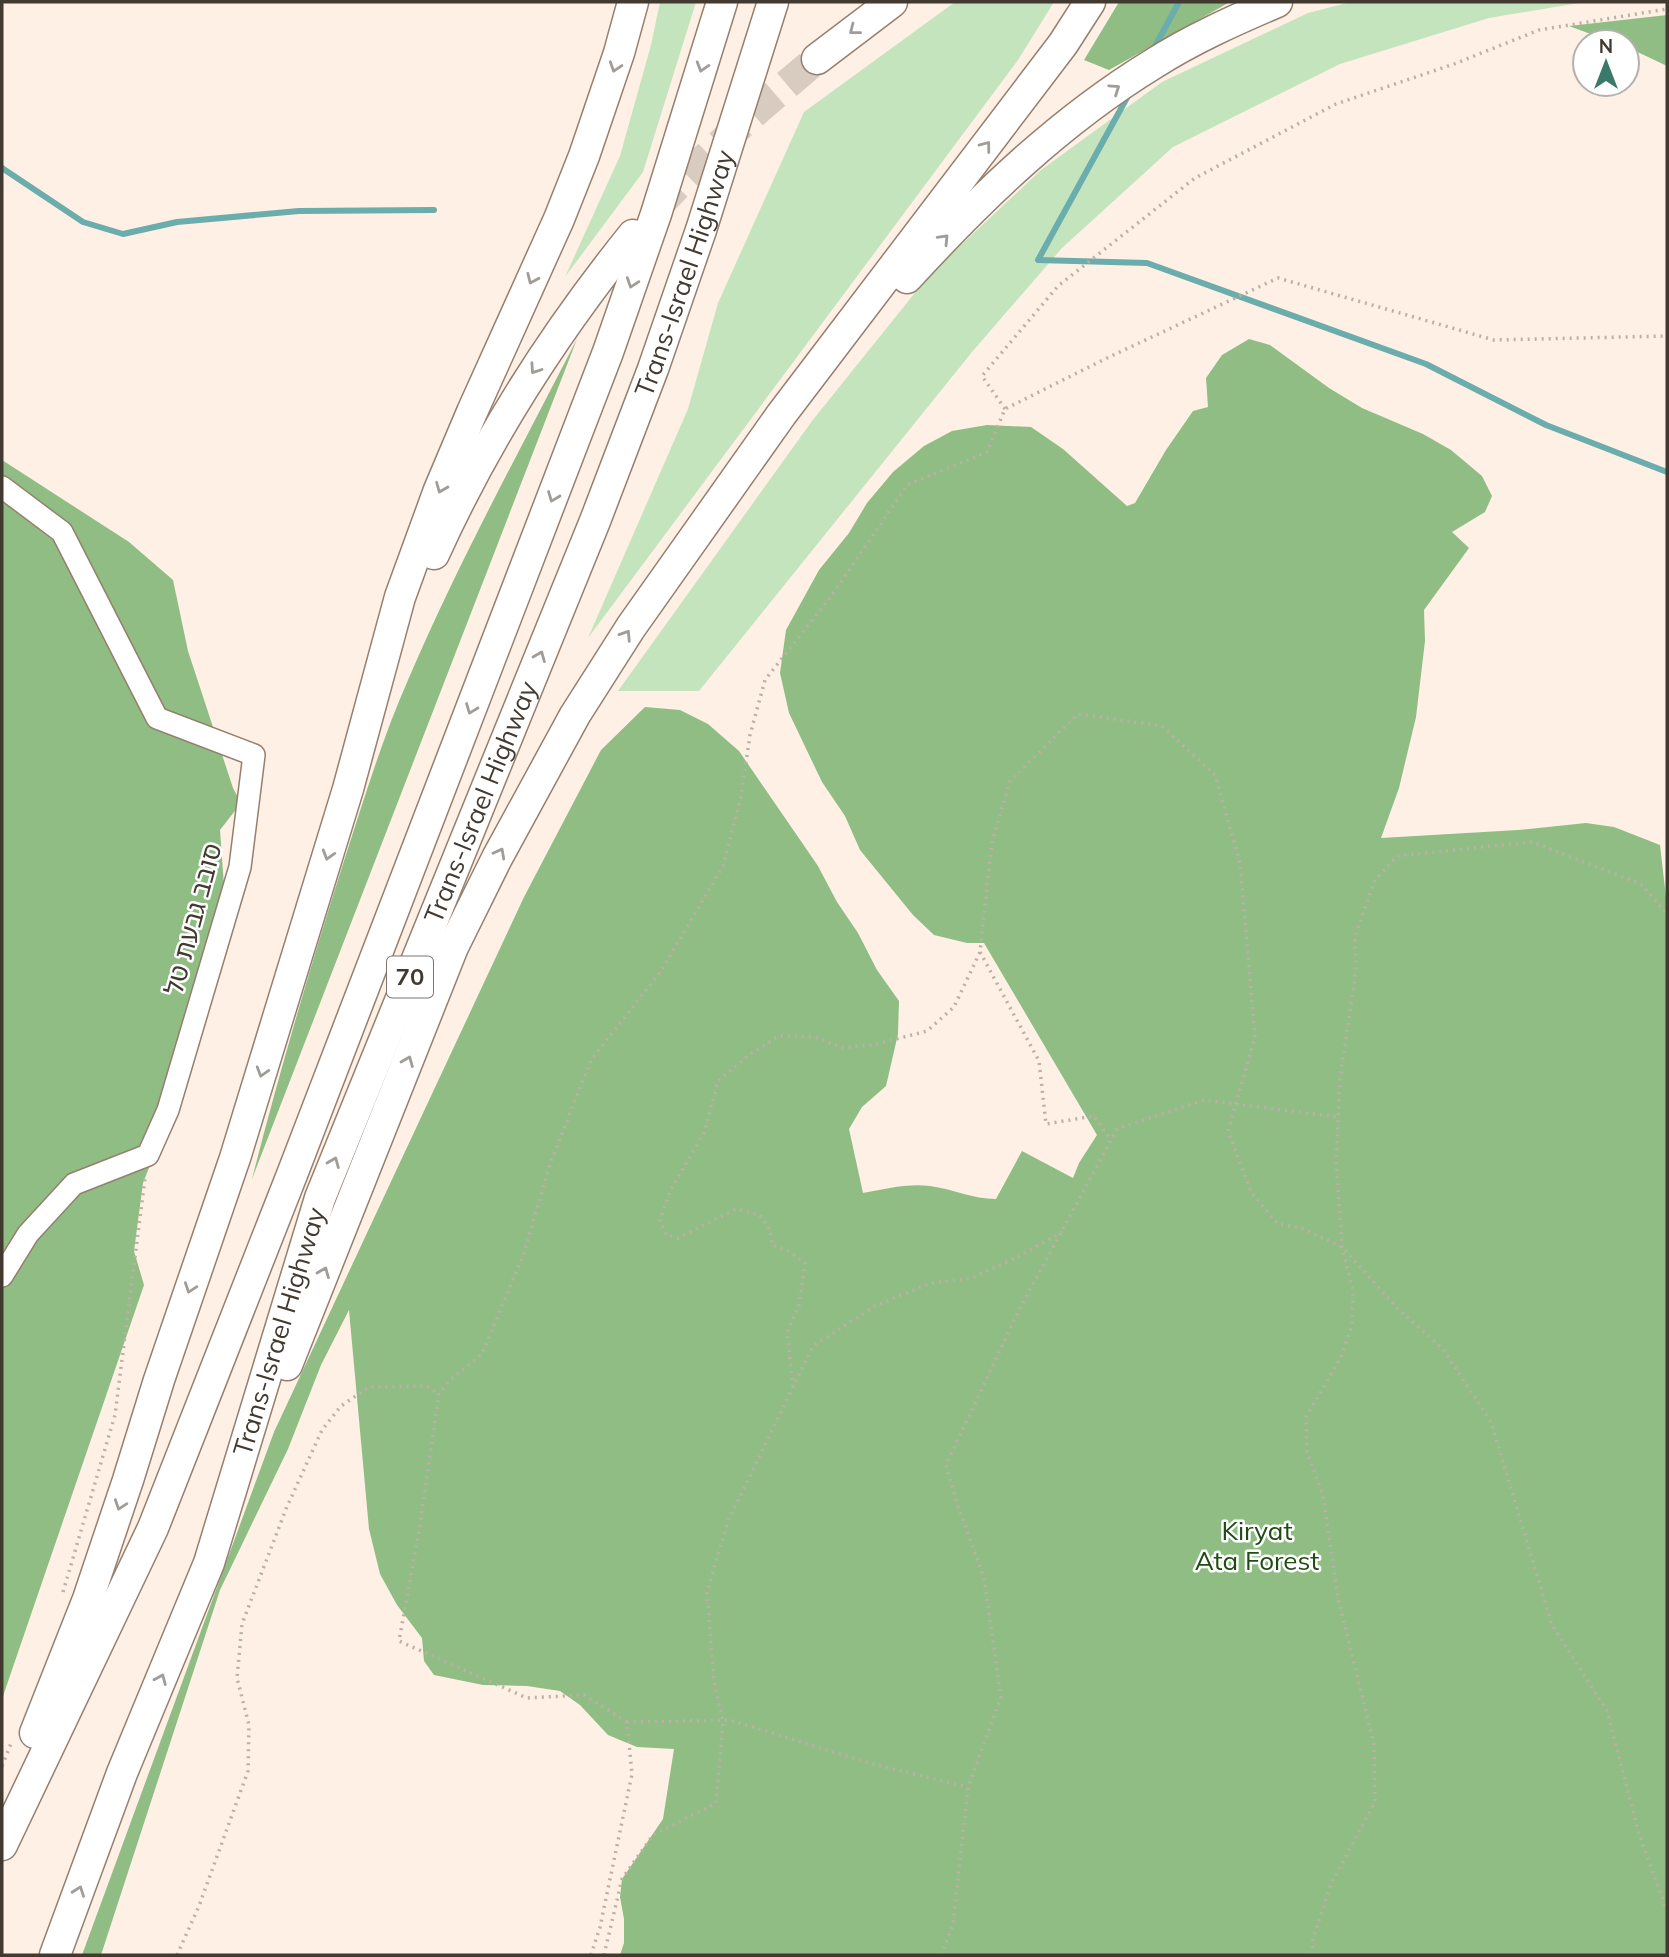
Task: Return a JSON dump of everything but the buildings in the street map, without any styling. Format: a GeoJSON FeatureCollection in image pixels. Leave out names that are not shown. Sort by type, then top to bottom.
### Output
{"type":"FeatureCollection","features":[{"type":"Feature","properties":{"kind":"highway"},"geometry":{"type":"LineString","coordinates":[[348,789],[400,597],[472,412],[584,156],[619,53],[633,2]]}},
{"type":"Feature","properties":{"kind":"highway","name":"Trans-Israel Highway"},"geometry":{"type":"LineString","coordinates":[[2,1845],[153,1528],[283,1197],[608,352],[656,215],[722,2]]}},
{"type":"Feature","properties":{"kind":"highway","name":"Trans-Israel Highway"},"geometry":{"type":"LineString","coordinates":[[55,1955],[122,1773],[209,1563],[320,1198],[595,521],[648,381],[701,230],[772,2]]}},
{"type":"Feature","properties":{"kind":"highway"},"geometry":{"type":"LineString","coordinates":[[817,59],[892,2]]}},
{"type":"Feature","properties":{"kind":"highway"},"geometry":{"type":"LineString","coordinates":[[209,1563],[453,947],[491,869],[582,704],[631,628],[781,415],[1063,44],[1090,2]]}},
{"type":"Feature","properties":{"kind":"highway"},"geometry":{"type":"LineString","coordinates":[[781,415],[974,208],[1059,132],[1153,64],[1196,39],[1277,2]]}},
{"type":"Feature","properties":{"kind":"highway"},"geometry":{"type":"LineString","coordinates":[[2,1819],[88,1599],[124,1493],[159,1380],[235,1158],[348,789],[392,656],[417,593],[467,484],[516,398],[582,299],[633,235]]}},
{"type":"Feature","properties":{"kind":"lane","name":"סובב גבעת טל"},"geometry":{"type":"LineString","coordinates":[[2,487],[62,532],[157,718],[254,755],[240,867],[168,1110],[148,1155]]}},
{"type":"Feature","properties":{"kind":"lane"},"geometry":{"type":"LineString","coordinates":[[2,1276],[29,1234],[74,1184],[148,1155]]}},
{"type":"Feature","properties":{"kind":"path"},"geometry":{"type":"LineString","coordinates":[[1005,409],[982,376],[1058,286],[1195,178],[1336,104],[1454,64],[1539,30],[1667,9]]}},
{"type":"Feature","properties":{"kind":"path"},"geometry":{"type":"LineString","coordinates":[[968,1787],[869,1763],[730,1720],[627,1722],[584,1695],[527,1698],[399,1641],[419,1531],[439,1394],[451,1379],[482,1354],[524,1253],[550,1164],[590,1060],[661,971],[723,866],[741,797],[750,735],[765,680],[832,595],[907,485],[987,452],[1005,409],[1278,278],[1494,340],[1667,336]]}},
{"type":"Feature","properties":{"kind":"path"},"geometry":{"type":"LineString","coordinates":[[793,1387],[787,1332],[799,1304],[805,1263],[788,1251],[772,1245],[770,1230],[760,1215],[736,1209],[678,1238],[666,1236],[660,1220],[670,1191],[704,1133],[718,1081],[749,1055],[779,1036],[816,1037],[842,1048],[873,1045],[927,1031],[954,1007],[979,952],[992,842],[1010,781],[1077,714],[1162,726],[1215,775],[1240,863],[1255,1037],[1228,1131],[1251,1192],[1277,1223],[1304,1229],[1342,1247],[1397,1308],[1443,1349],[1491,1422],[1552,1625],[1607,1712],[1639,1834],[1667,1911]]}},
{"type":"Feature","properties":{"kind":"path"},"geometry":{"type":"LineString","coordinates":[[1312,1955],[1313,1939],[1331,1884],[1375,1802],[1374,1744],[1338,1598],[1323,1495],[1307,1452],[1306,1417],[1341,1357],[1352,1325],[1353,1290],[1342,1247],[1336,1162],[1340,1078],[1356,972],[1355,936],[1375,880],[1397,856],[1532,842],[1641,884],[1667,914]]}},
{"type":"Feature","properties":{"kind":"path"},"geometry":{"type":"LineString","coordinates":[[979,952],[1039,1061],[1046,1124],[1094,1116],[1111,1140]]}},
{"type":"Feature","properties":{"kind":"path"},"geometry":{"type":"LineString","coordinates":[[941,1955],[953,1925],[968,1787],[1001,1697],[984,1578],[946,1465],[1018,1312],[1117,1129],[1204,1100],[1338,1117]]}},
{"type":"Feature","properties":{"kind":"path"},"geometry":{"type":"LineString","coordinates":[[60,1601],[115,1415],[148,1155]]}},
{"type":"Feature","properties":{"kind":"path"},"geometry":{"type":"LineString","coordinates":[[604,1955],[622,1879],[653,1835],[716,1804],[723,1721],[714,1682],[707,1592],[729,1521],[813,1346],[874,1306],[931,1283],[971,1278],[1064,1231]]}},
{"type":"Feature","properties":{"kind":"path"},"geometry":{"type":"LineString","coordinates":[[177,1955],[199,1906],[248,1771],[249,1725],[237,1678],[242,1625],[286,1509],[322,1430],[341,1406],[369,1387],[426,1386],[439,1394]]}},
{"type":"Feature","properties":{"kind":"path"},"geometry":{"type":"LineString","coordinates":[[591,1955],[600,1927],[632,1774],[627,1722]]}},
{"type":"Feature","properties":{"kind":"path"},"geometry":{"type":"LineString","coordinates":[[2,1766],[16,1731]]}},
{"type":"Feature","properties":{"kind":"green space"},"geometry":{"type":"Polygon","coordinates":[[[660,2],[696,2],[643,172],[565,277],[620,156],[660,2]]]}},
{"type":"Feature","properties":{"kind":"green space"},"geometry":{"type":"Polygon","coordinates":[[[955,2],[1054,2],[1018,60],[588,638],[688,409],[718,303],[804,112],[955,2]]]}},
{"type":"Feature","properties":{"kind":"green space"},"geometry":{"type":"Polygon","coordinates":[[[1119,2],[1230,2],[1109,70],[1084,60],[1119,2]]]}},
{"type":"Feature","properties":{"kind":"green space"},"geometry":{"type":"Polygon","coordinates":[[[1351,2],[1585,2],[1489,18],[1340,64],[1173,147],[1062,248],[972,352],[699,691],[618,691],[812,421],[930,274],[1041,170],[1162,82],[1308,13],[1351,2]]]}},
{"type":"Feature","properties":{"kind":"green space"},"geometry":{"type":"Polygon","coordinates":[[[1667,15],[1667,66],[1641,54],[1641,28],[1569,26],[1667,15]]]}},
{"type":"Feature","properties":{"kind":"green space"},"geometry":{"type":"Polygon","coordinates":[[[577,339],[252,1179],[319,942],[390,725],[447,593],[577,339]]]}},
{"type":"Feature","properties":{"kind":"green space","name":"Kiryat Ata Forest"},"geometry":{"type":"Polygon","coordinates":[[[1249,339],[1270,345],[1329,388],[1362,408],[1423,434],[1451,450],[1482,476],[1492,496],[1485,512],[1452,532],[1469,548],[1424,610],[1425,641],[1416,717],[1399,788],[1381,838],[1586,823],[1614,827],[1660,845],[1667,906],[1667,1955],[620,1955],[624,1943],[620,1897],[622,1879],[663,1819],[674,1749],[637,1747],[608,1735],[580,1705],[560,1691],[527,1686],[483,1685],[434,1675],[424,1661],[422,1638],[397,1605],[380,1574],[369,1529],[349,1310],[321,1365],[288,1449],[220,1590],[101,1955],[82,1955],[274,1432],[524,897],[601,750],[645,707],[680,710],[708,724],[739,751],[818,866],[877,970],[899,1001],[898,1034],[886,1086],[862,1107],[849,1129],[863,1193],[922,1185],[996,1199],[1022,1151],[1073,1178],[1097,1135],[984,943],[967,943],[934,935],[913,915],[860,850],[845,816],[822,782],[789,713],[780,673],[786,630],[819,570],[849,533],[867,503],[893,472],[924,446],[952,431],[987,425],[1031,427],[1063,449],[1127,506],[1135,503],[1193,411],[1208,407],[1206,378],[1222,355],[1249,339]]]}},
{"type":"Feature","properties":{"kind":"green space"},"geometry":{"type":"Polygon","coordinates":[[[2,460],[129,542],[173,580],[188,651],[233,788],[241,803],[220,830],[226,914],[184,1079],[143,1183],[134,1251],[144,1285],[2,1699],[2,460]]]}},
{"type":"Feature","properties":{"kind":"waterway"},"geometry":{"type":"LineString","coordinates":[[1152,52],[1179,2]]}},
{"type":"Feature","properties":{"kind":"waterway"},"geometry":{"type":"LineString","coordinates":[[1129,94],[1038,260],[1147,263],[1426,364],[1546,425],[1667,472]]}},
{"type":"Feature","properties":{"kind":"waterway"},"geometry":{"type":"LineString","coordinates":[[2,168],[83,222],[123,234],[177,222],[299,211],[434,210]]}},
{"type":"Feature","properties":{"kind":"tunnel"},"geometry":{"type":"LineString","coordinates":[[656,208],[734,131],[817,59]]}}]}
